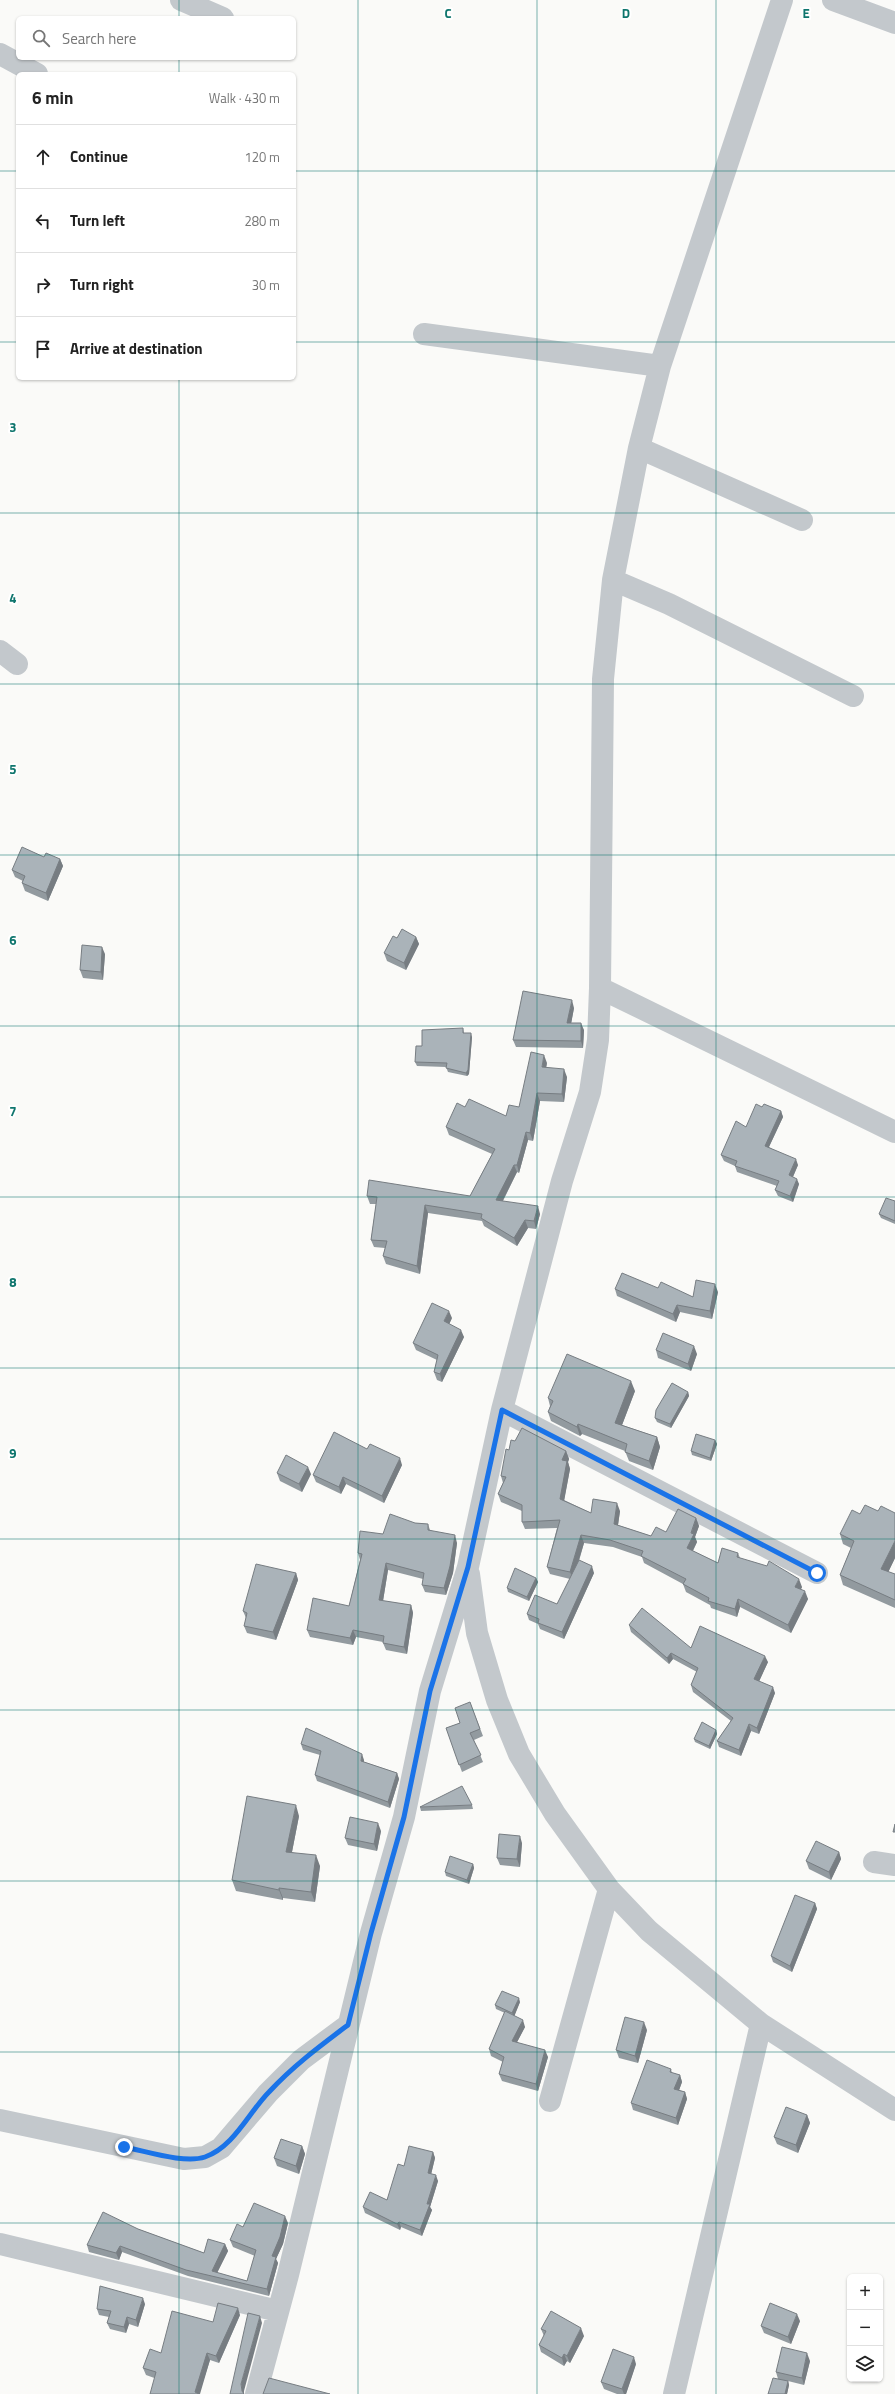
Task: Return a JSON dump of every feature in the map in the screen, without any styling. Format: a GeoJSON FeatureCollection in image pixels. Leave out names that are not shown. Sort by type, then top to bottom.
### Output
{"type":"FeatureCollection","features":[{"type":"Feature","properties":{"kind":"street"},"geometry":{"type":"LineString","coordinates":[[181,0],[218,16]]}},
{"type":"Feature","properties":{"kind":"street"},"geometry":{"type":"LineString","coordinates":[[256,2394],[278,2311],[371,1933],[404,1817],[430,1691],[468,1567],[502,1410],[562,1181],[590,1092],[598,1040],[600,988],[603,679],[613,580],[639,448],[660,366],[782,0]]}},
{"type":"Feature","properties":{"kind":"street"},"geometry":{"type":"LineString","coordinates":[[833,0],[895,23]]}},
{"type":"Feature","properties":{"kind":"street"},"geometry":{"type":"LineString","coordinates":[[0,54],[33,72]]}},
{"type":"Feature","properties":{"kind":"street"},"geometry":{"type":"LineString","coordinates":[[424,334],[660,366]]}},
{"type":"Feature","properties":{"kind":"street"},"geometry":{"type":"LineString","coordinates":[[639,448],[802,520]]}},
{"type":"Feature","properties":{"kind":"street"},"geometry":{"type":"LineString","coordinates":[[613,580],[669,604],[853,696]]}},
{"type":"Feature","properties":{"kind":"street"},"geometry":{"type":"LineString","coordinates":[[600,988],[895,1132]]}},
{"type":"Feature","properties":{"kind":"street"},"geometry":{"type":"LineString","coordinates":[[502,1410],[817,1573]]}},
{"type":"Feature","properties":{"kind":"street"},"geometry":{"type":"LineString","coordinates":[[468,1567],[477,1633],[497,1700],[519,1754],[555,1814],[609,1889],[649,1931],[761,2024],[895,2110]]}},
{"type":"Feature","properties":{"kind":"street"},"geometry":{"type":"LineString","coordinates":[[874,1862],[895,1865]]}},
{"type":"Feature","properties":{"kind":"street"},"geometry":{"type":"LineString","coordinates":[[550,2101],[609,1889]]}},
{"type":"Feature","properties":{"kind":"street"},"geometry":{"type":"LineString","coordinates":[[674,2394],[761,2024]]}},
{"type":"Feature","properties":{"kind":"street"},"geometry":{"type":"LineString","coordinates":[[0,2120],[184,2159],[205,2157],[221,2148],[268,2093],[301,2060],[348,2025]]}},
{"type":"Feature","properties":{"kind":"street"},"geometry":{"type":"LineString","coordinates":[[0,2244],[278,2311]]}},
{"type":"Feature","properties":{"kind":"building"},"geometry":{"type":"Polygon","coordinates":[[[22,847],[44,857],[46,853],[60,859],[46,893],[22,883],[25,876],[12,870],[22,847]]]}},
{"type":"Feature","properties":{"kind":"building"},"geometry":{"type":"Polygon","coordinates":[[[402,929],[416,937],[404,963],[384,953],[393,936],[397,938],[402,929]]]}},
{"type":"Feature","properties":{"kind":"building"},"geometry":{"type":"Polygon","coordinates":[[[82,945],[102,947],[101,972],[80,970],[82,945]]]}},
{"type":"Feature","properties":{"kind":"building"},"geometry":{"type":"Polygon","coordinates":[[[523,991],[572,1000],[567,1023],[581,1023],[581,1041],[513,1040],[523,991]]]}},
{"type":"Feature","properties":{"kind":"building"},"geometry":{"type":"Polygon","coordinates":[[[463,1028],[463,1033],[471,1033],[468,1070],[466,1073],[446,1068],[447,1063],[415,1062],[416,1046],[422,1046],[422,1030],[463,1028]]]}},
{"type":"Feature","properties":{"kind":"building"},"geometry":{"type":"Polygon","coordinates":[[[531,1052],[544,1055],[542,1067],[564,1069],[562,1094],[537,1093],[530,1133],[526,1132],[517,1165],[514,1165],[496,1200],[538,1206],[534,1221],[525,1220],[514,1238],[481,1218],[482,1214],[425,1205],[417,1266],[383,1256],[387,1241],[371,1240],[377,1197],[367,1196],[369,1180],[470,1196],[495,1149],[446,1127],[457,1103],[465,1107],[469,1099],[506,1116],[509,1105],[519,1107],[531,1052]]]}},
{"type":"Feature","properties":{"kind":"building"},"geometry":{"type":"Polygon","coordinates":[[[756,1104],[762,1107],[764,1104],[781,1111],[765,1146],[796,1159],[789,1175],[797,1179],[790,1196],[775,1190],[779,1181],[735,1166],[737,1161],[721,1155],[736,1121],[746,1127],[756,1104]]]}},
{"type":"Feature","properties":{"kind":"building"},"geometry":{"type":"Polygon","coordinates":[[[886,1198],[895,1201],[895,1221],[879,1214],[886,1198]]]}},
{"type":"Feature","properties":{"kind":"building"},"geometry":{"type":"Polygon","coordinates":[[[622,1273],[658,1288],[661,1282],[693,1297],[696,1280],[715,1284],[710,1311],[677,1305],[673,1314],[615,1289],[622,1273]]]}},
{"type":"Feature","properties":{"kind":"building"},"geometry":{"type":"Polygon","coordinates":[[[432,1303],[449,1311],[444,1321],[461,1330],[440,1374],[434,1372],[438,1355],[413,1343],[432,1303]]]}},
{"type":"Feature","properties":{"kind":"building"},"geometry":{"type":"Polygon","coordinates":[[[663,1333],[694,1346],[688,1364],[656,1350],[663,1333]]]}},
{"type":"Feature","properties":{"kind":"building"},"geometry":{"type":"Polygon","coordinates":[[[567,1354],[631,1381],[615,1423],[657,1437],[649,1461],[625,1452],[627,1444],[578,1424],[577,1427],[548,1412],[553,1401],[548,1398],[567,1354]]]}},
{"type":"Feature","properties":{"kind":"building"},"geometry":{"type":"Polygon","coordinates":[[[672,1383],[688,1392],[670,1424],[655,1418],[656,1410],[672,1383]]]}},
{"type":"Feature","properties":{"kind":"building"},"geometry":{"type":"Polygon","coordinates":[[[522,1428],[566,1451],[562,1460],[567,1461],[560,1499],[591,1513],[593,1499],[617,1503],[614,1524],[651,1536],[656,1527],[666,1532],[678,1509],[696,1518],[691,1533],[694,1534],[687,1548],[718,1563],[722,1548],[738,1553],[737,1557],[767,1566],[769,1561],[799,1579],[795,1587],[805,1591],[788,1625],[738,1599],[735,1609],[708,1601],[709,1598],[683,1584],[686,1579],[641,1556],[643,1551],[610,1540],[581,1535],[570,1572],[547,1567],[560,1520],[522,1522],[522,1505],[498,1494],[506,1477],[501,1476],[506,1449],[509,1450],[511,1440],[515,1441],[522,1428]]]}},
{"type":"Feature","properties":{"kind":"building"},"geometry":{"type":"Polygon","coordinates":[[[334,1432],[367,1449],[370,1444],[400,1458],[382,1496],[343,1477],[339,1487],[313,1475],[334,1432]]]}},
{"type":"Feature","properties":{"kind":"building"},"geometry":{"type":"Polygon","coordinates":[[[696,1434],[715,1440],[710,1458],[691,1451],[696,1434]]]}},
{"type":"Feature","properties":{"kind":"building"},"geometry":{"type":"Polygon","coordinates":[[[286,1455],[308,1467],[299,1484],[277,1473],[286,1455]]]}},
{"type":"Feature","properties":{"kind":"building"},"geometry":{"type":"Polygon","coordinates":[[[865,1505],[878,1511],[881,1506],[895,1513],[895,1541],[881,1569],[895,1574],[895,1600],[840,1575],[854,1541],[840,1534],[852,1510],[860,1514],[865,1505]]]}},
{"type":"Feature","properties":{"kind":"building"},"geometry":{"type":"Polygon","coordinates":[[[390,1514],[415,1523],[428,1524],[428,1530],[455,1535],[450,1566],[444,1588],[422,1585],[424,1573],[386,1563],[379,1600],[411,1605],[404,1647],[383,1643],[384,1636],[353,1630],[350,1638],[307,1630],[313,1598],[349,1606],[362,1554],[358,1553],[360,1531],[383,1534],[390,1514]]]}},
{"type":"Feature","properties":{"kind":"building"},"geometry":{"type":"Polygon","coordinates":[[[579,1560],[592,1566],[562,1632],[538,1623],[539,1619],[527,1614],[535,1595],[557,1604],[579,1560]]]}},
{"type":"Feature","properties":{"kind":"building"},"geometry":{"type":"Polygon","coordinates":[[[256,1564],[296,1573],[273,1632],[244,1626],[247,1613],[243,1611],[256,1564]]]}},
{"type":"Feature","properties":{"kind":"building"},"geometry":{"type":"Polygon","coordinates":[[[515,1568],[536,1578],[527,1597],[507,1588],[515,1568]]]}},
{"type":"Feature","properties":{"kind":"building"},"geometry":{"type":"Polygon","coordinates":[[[642,1608],[691,1648],[700,1626],[765,1656],[754,1679],[773,1687],[757,1728],[749,1724],[739,1750],[717,1741],[733,1718],[691,1685],[698,1668],[671,1653],[667,1658],[629,1625],[642,1608]]]}},
{"type":"Feature","properties":{"kind":"building"},"geometry":{"type":"Polygon","coordinates":[[[470,1702],[480,1729],[470,1733],[481,1755],[459,1765],[446,1728],[460,1723],[455,1708],[470,1702]]]}},
{"type":"Feature","properties":{"kind":"building"},"geometry":{"type":"Polygon","coordinates":[[[702,1722],[716,1730],[709,1746],[694,1739],[702,1722]]]}},
{"type":"Feature","properties":{"kind":"building"},"geometry":{"type":"Polygon","coordinates":[[[306,1728],[362,1754],[361,1761],[397,1773],[388,1802],[315,1775],[321,1751],[301,1744],[306,1728]]]}},
{"type":"Feature","properties":{"kind":"building"},"geometry":{"type":"Polygon","coordinates":[[[462,1786],[472,1805],[420,1807],[462,1786]]]}},
{"type":"Feature","properties":{"kind":"building"},"geometry":{"type":"Polygon","coordinates":[[[247,1796],[296,1805],[286,1852],[316,1855],[311,1892],[279,1888],[279,1890],[232,1880],[247,1796]]]}},
{"type":"Feature","properties":{"kind":"building"},"geometry":{"type":"Polygon","coordinates":[[[350,1817],[378,1823],[374,1844],[345,1838],[350,1817]]]}},
{"type":"Feature","properties":{"kind":"building"},"geometry":{"type":"Polygon","coordinates":[[[499,1834],[520,1836],[517,1859],[497,1858],[499,1834]]]}},
{"type":"Feature","properties":{"kind":"building"},"geometry":{"type":"Polygon","coordinates":[[[816,1841],[839,1852],[829,1872],[806,1861],[816,1841]]]}},
{"type":"Feature","properties":{"kind":"building"},"geometry":{"type":"Polygon","coordinates":[[[450,1856],[473,1864],[467,1880],[445,1872],[450,1856]]]}},
{"type":"Feature","properties":{"kind":"building"},"geometry":{"type":"Polygon","coordinates":[[[795,1895],[815,1903],[790,1966],[771,1956],[795,1895]]]}},
{"type":"Feature","properties":{"kind":"building"},"geometry":{"type":"Polygon","coordinates":[[[502,1991],[519,1998],[512,2013],[495,2005],[502,1991]]]}},
{"type":"Feature","properties":{"kind":"building"},"geometry":{"type":"Polygon","coordinates":[[[505,2011],[523,2020],[512,2041],[545,2050],[536,2084],[499,2074],[504,2057],[489,2049],[505,2011]]]}},
{"type":"Feature","properties":{"kind":"building"},"geometry":{"type":"Polygon","coordinates":[[[625,2017],[644,2022],[635,2056],[616,2050],[625,2017]]]}},
{"type":"Feature","properties":{"kind":"building"},"geometry":{"type":"Polygon","coordinates":[[[647,2060],[671,2069],[670,2072],[680,2075],[674,2089],[685,2092],[676,2118],[631,2103],[647,2060]]]}},
{"type":"Feature","properties":{"kind":"building"},"geometry":{"type":"Polygon","coordinates":[[[786,2107],[807,2115],[796,2145],[774,2137],[786,2107]]]}},
{"type":"Feature","properties":{"kind":"building"},"geometry":{"type":"Polygon","coordinates":[[[281,2139],[302,2146],[296,2166],[274,2158],[281,2139]]]}},
{"type":"Feature","properties":{"kind":"building"},"geometry":{"type":"Polygon","coordinates":[[[409,2146],[433,2152],[428,2173],[436,2175],[427,2204],[430,2204],[420,2230],[399,2222],[397,2224],[363,2207],[370,2192],[387,2200],[398,2164],[404,2166],[409,2146]]]}},
{"type":"Feature","properties":{"kind":"building"},"geometry":{"type":"Polygon","coordinates":[[[254,2203],[285,2216],[280,2237],[272,2256],[276,2257],[267,2289],[186,2270],[120,2246],[116,2253],[87,2245],[103,2212],[138,2229],[204,2253],[208,2239],[225,2244],[212,2271],[247,2281],[256,2250],[230,2240],[237,2224],[243,2227],[254,2203]]]}},
{"type":"Feature","properties":{"kind":"building"},"geometry":{"type":"Polygon","coordinates":[[[100,2286],[143,2298],[136,2320],[127,2317],[124,2327],[107,2323],[111,2311],[97,2309],[100,2286]]]}},
{"type":"Feature","properties":{"kind":"building"},"geometry":{"type":"Polygon","coordinates":[[[218,2303],[238,2308],[216,2356],[207,2353],[195,2392],[199,2394],[150,2394],[156,2372],[143,2368],[150,2349],[161,2353],[172,2311],[213,2322],[218,2303]]]}},
{"type":"Feature","properties":{"kind":"building"},"geometry":{"type":"Polygon","coordinates":[[[770,2303],[797,2314],[788,2337],[761,2326],[770,2303]]]}},
{"type":"Feature","properties":{"kind":"building"},"geometry":{"type":"Polygon","coordinates":[[[551,2311],[581,2328],[567,2356],[564,2354],[562,2358],[539,2345],[546,2331],[541,2329],[551,2311]]]}},
{"type":"Feature","properties":{"kind":"building"},"geometry":{"type":"Polygon","coordinates":[[[248,2313],[260,2316],[241,2384],[244,2394],[230,2394],[248,2313]]]}},
{"type":"Feature","properties":{"kind":"building"},"geometry":{"type":"Polygon","coordinates":[[[782,2347],[807,2353],[802,2378],[776,2372],[782,2347]]]}},
{"type":"Feature","properties":{"kind":"building"},"geometry":{"type":"Polygon","coordinates":[[[613,2349],[634,2357],[622,2389],[601,2382],[613,2349]]]}},
{"type":"Feature","properties":{"kind":"building"},"geometry":{"type":"Polygon","coordinates":[[[269,2378],[330,2394],[263,2394],[269,2378]]]}},
{"type":"Feature","properties":{"kind":"building"},"geometry":{"type":"Polygon","coordinates":[[[773,2378],[788,2381],[785,2394],[768,2394],[773,2378]]]}},
{"type":"Feature","properties":{"kind":"route"},"geometry":{"type":"LineString","coordinates":[[124,2147],[184,2159],[205,2157],[221,2148],[268,2093],[301,2060],[348,2025],[371,1933],[404,1817],[430,1691],[468,1567],[502,1410],[817,1573]]}}]}
